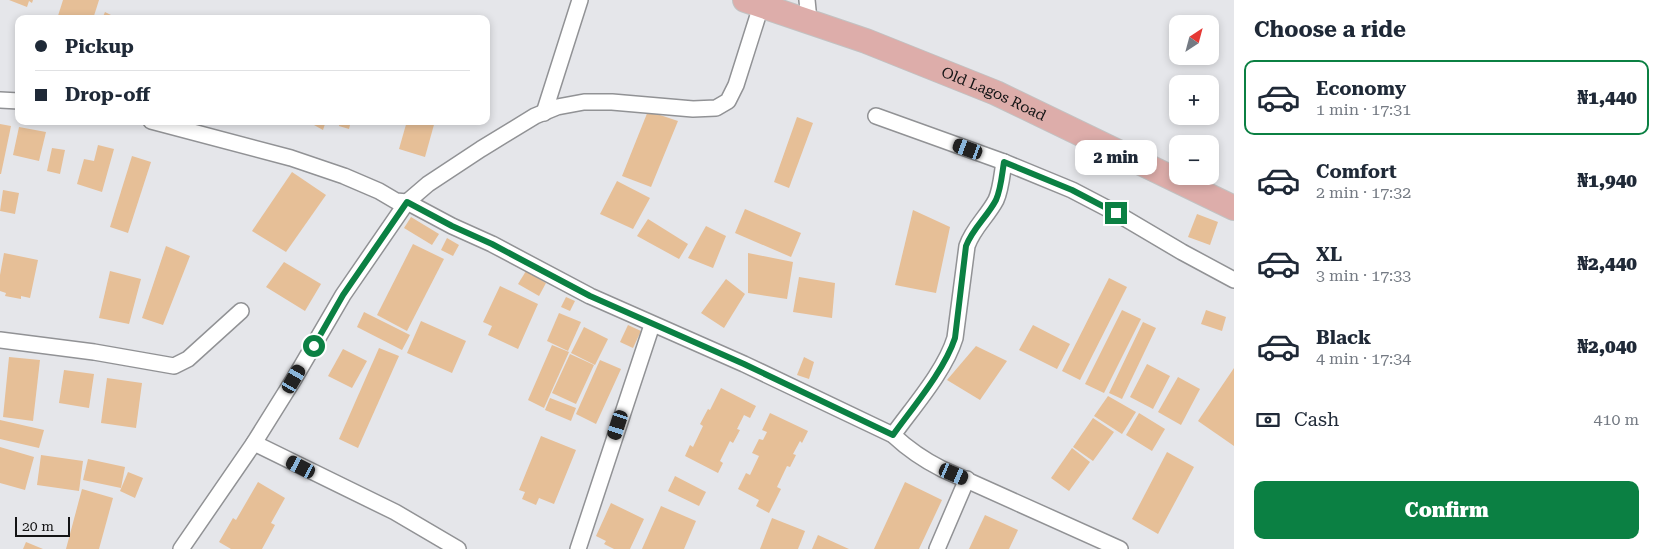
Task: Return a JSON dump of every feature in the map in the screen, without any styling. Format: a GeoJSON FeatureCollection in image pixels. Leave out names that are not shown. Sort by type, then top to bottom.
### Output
{"type":"FeatureCollection","features":[{"type":"Feature","properties":{"kind":"main road","name":"Old Lagos Road"},"geometry":{"type":"LineString","coordinates":[[753,3],[808,10],[996,92],[1234,208]]}},
{"type":"Feature","properties":{"kind":"street"},"geometry":{"type":"LineString","coordinates":[[544,113],[580,0]]}},
{"type":"Feature","properties":{"kind":"street"},"geometry":{"type":"LineString","coordinates":[[181,549],[254,443],[343,295],[407,202],[428,184],[482,148],[535,116],[557,107],[584,102],[612,102],[693,109],[716,108],[728,101],[736,85],[753,3]]}},
{"type":"Feature","properties":{"kind":"street"},"geometry":{"type":"LineString","coordinates":[[0,100],[15,101]]}},
{"type":"Feature","properties":{"kind":"street"},"geometry":{"type":"LineString","coordinates":[[876,116],[1004,162],[1081,195],[1234,280]]}},
{"type":"Feature","properties":{"kind":"street"},"geometry":{"type":"LineString","coordinates":[[167,125],[291,158],[353,180],[379,191],[396,201],[407,202],[590,296],[744,364],[893,435],[907,448],[926,461],[1120,549]]}},
{"type":"Feature","properties":{"kind":"street"},"geometry":{"type":"LineString","coordinates":[[893,435],[938,372],[951,349],[955,338],[966,246],[971,235],[998,194],[1004,162]]}},
{"type":"Feature","properties":{"kind":"street"},"geometry":{"type":"LineString","coordinates":[[0,340],[94,352],[174,366],[188,359],[242,311]]}},
{"type":"Feature","properties":{"kind":"street"},"geometry":{"type":"LineString","coordinates":[[578,549],[652,325]]}},
{"type":"Feature","properties":{"kind":"street"},"geometry":{"type":"LineString","coordinates":[[254,443],[395,512],[458,549]]}},
{"type":"Feature","properties":{"kind":"street"},"geometry":{"type":"LineString","coordinates":[[937,549],[967,479]]}},
{"type":"Feature","properties":{"kind":"building"},"geometry":{"type":"Polygon","coordinates":[[[9,0],[33,0],[32,3],[29,1],[27,7],[9,0]]]}},
{"type":"Feature","properties":{"kind":"building"},"geometry":{"type":"Polygon","coordinates":[[[63,0],[99,0],[94,15],[58,15],[63,0]]]}},
{"type":"Feature","properties":{"kind":"building"},"geometry":{"type":"Polygon","coordinates":[[[648,111],[678,121],[651,187],[622,176],[648,111]]]}},
{"type":"Feature","properties":{"kind":"building"},"geometry":{"type":"Polygon","coordinates":[[[797,117],[813,123],[789,188],[774,182],[797,117]]]}},
{"type":"Feature","properties":{"kind":"building"},"geometry":{"type":"Polygon","coordinates":[[[0,124],[11,126],[1,174],[0,174],[0,124]]]}},
{"type":"Feature","properties":{"kind":"building"},"geometry":{"type":"Polygon","coordinates":[[[314,125],[325,125],[323,130],[314,125]]]}},
{"type":"Feature","properties":{"kind":"building"},"geometry":{"type":"Polygon","coordinates":[[[339,125],[350,125],[349,129],[339,125]]]}},
{"type":"Feature","properties":{"kind":"building"},"geometry":{"type":"Polygon","coordinates":[[[406,125],[434,125],[425,157],[399,149],[406,125]]]}},
{"type":"Feature","properties":{"kind":"building"},"geometry":{"type":"Polygon","coordinates":[[[19,127],[46,132],[39,161],[13,155],[19,127]]]}},
{"type":"Feature","properties":{"kind":"building"},"geometry":{"type":"Polygon","coordinates":[[[98,145],[114,149],[102,192],[77,184],[84,159],[94,161],[98,145]]]}},
{"type":"Feature","properties":{"kind":"building"},"geometry":{"type":"Polygon","coordinates":[[[52,148],[65,150],[60,174],[47,171],[52,148]]]}},
{"type":"Feature","properties":{"kind":"building"},"geometry":{"type":"Polygon","coordinates":[[[132,156],[151,162],[128,233],[110,227],[132,156]]]}},
{"type":"Feature","properties":{"kind":"building"},"geometry":{"type":"Polygon","coordinates":[[[292,172],[326,195],[286,252],[252,231],[292,172]]]}},
{"type":"Feature","properties":{"kind":"building"},"geometry":{"type":"Polygon","coordinates":[[[617,181],[650,198],[633,229],[600,214],[617,181]]]}},
{"type":"Feature","properties":{"kind":"building"},"geometry":{"type":"Polygon","coordinates":[[[3,190],[19,193],[15,214],[0,211],[3,190]]]}},
{"type":"Feature","properties":{"kind":"building"},"geometry":{"type":"Polygon","coordinates":[[[745,209],[801,233],[791,257],[735,233],[745,209]]]}},
{"type":"Feature","properties":{"kind":"building"},"geometry":{"type":"Polygon","coordinates":[[[913,210],[950,227],[936,293],[895,285],[913,210]]]}},
{"type":"Feature","properties":{"kind":"building"},"geometry":{"type":"Polygon","coordinates":[[[1197,214],[1218,222],[1210,245],[1188,237],[1197,214]]]}},
{"type":"Feature","properties":{"kind":"building"},"geometry":{"type":"Polygon","coordinates":[[[411,217],[439,234],[432,245],[404,228],[411,217]]]}},
{"type":"Feature","properties":{"kind":"building"},"geometry":{"type":"Polygon","coordinates":[[[648,219],[688,244],[679,259],[637,236],[648,219]]]}},
{"type":"Feature","properties":{"kind":"building"},"geometry":{"type":"Polygon","coordinates":[[[706,226],[726,236],[713,268],[688,258],[706,226]]]}},
{"type":"Feature","properties":{"kind":"building"},"geometry":{"type":"Polygon","coordinates":[[[447,238],[459,245],[453,256],[441,250],[447,238]]]}},
{"type":"Feature","properties":{"kind":"building"},"geometry":{"type":"Polygon","coordinates":[[[413,244],[444,259],[407,331],[377,315],[413,244]]]}},
{"type":"Feature","properties":{"kind":"building"},"geometry":{"type":"Polygon","coordinates":[[[166,246],[190,256],[163,325],[142,318],[166,246]]]}},
{"type":"Feature","properties":{"kind":"building"},"geometry":{"type":"Polygon","coordinates":[[[4,253],[38,260],[30,298],[21,296],[21,299],[5,296],[6,293],[0,291],[0,275],[4,253]]]}},
{"type":"Feature","properties":{"kind":"building"},"geometry":{"type":"Polygon","coordinates":[[[748,253],[793,262],[787,299],[748,293],[748,253]]]}},
{"type":"Feature","properties":{"kind":"building"},"geometry":{"type":"Polygon","coordinates":[[[284,262],[321,284],[305,311],[266,287],[284,262]]]}},
{"type":"Feature","properties":{"kind":"building"},"geometry":{"type":"Polygon","coordinates":[[[110,271],[141,279],[129,324],[99,318],[110,271]]]}},
{"type":"Feature","properties":{"kind":"building"},"geometry":{"type":"Polygon","coordinates":[[[526,271],[546,283],[539,296],[518,284],[526,271]]]}},
{"type":"Feature","properties":{"kind":"building"},"geometry":{"type":"Polygon","coordinates":[[[799,277],[835,283],[832,318],[793,312],[799,277]]]}},
{"type":"Feature","properties":{"kind":"building"},"geometry":{"type":"Polygon","coordinates":[[[1109,278],[1127,287],[1080,380],[1062,371],[1109,278]]]}},
{"type":"Feature","properties":{"kind":"building"},"geometry":{"type":"Polygon","coordinates":[[[726,279],[745,294],[724,328],[701,313],[726,279]]]}},
{"type":"Feature","properties":{"kind":"building"},"geometry":{"type":"Polygon","coordinates":[[[500,286],[538,304],[518,349],[488,335],[492,326],[483,322],[500,286]]]}},
{"type":"Feature","properties":{"kind":"building"},"geometry":{"type":"Polygon","coordinates":[[[566,297],[575,301],[570,311],[561,307],[566,297]]]}},
{"type":"Feature","properties":{"kind":"building"},"geometry":{"type":"Polygon","coordinates":[[[1122,310],[1141,319],[1104,393],[1085,384],[1122,310]]]}},
{"type":"Feature","properties":{"kind":"building"},"geometry":{"type":"Polygon","coordinates":[[[1206,310],[1226,317],[1222,331],[1201,324],[1206,310]]]}},
{"type":"Feature","properties":{"kind":"building"},"geometry":{"type":"Polygon","coordinates":[[[364,312],[410,335],[402,350],[357,327],[364,312]]]}},
{"type":"Feature","properties":{"kind":"building"},"geometry":{"type":"Polygon","coordinates":[[[559,313],[581,322],[568,351],[547,341],[559,313]]]}},
{"type":"Feature","properties":{"kind":"building"},"geometry":{"type":"Polygon","coordinates":[[[421,321],[466,341],[452,373],[407,353],[421,321]]]}},
{"type":"Feature","properties":{"kind":"building"},"geometry":{"type":"Polygon","coordinates":[[[1143,322],[1156,328],[1122,399],[1109,393],[1143,322]]]}},
{"type":"Feature","properties":{"kind":"building"},"geometry":{"type":"Polygon","coordinates":[[[628,325],[641,331],[633,348],[620,342],[628,325]]]}},
{"type":"Feature","properties":{"kind":"building"},"geometry":{"type":"Polygon","coordinates":[[[1033,325],[1070,344],[1057,369],[1019,350],[1033,325]]]}},
{"type":"Feature","properties":{"kind":"building"},"geometry":{"type":"Polygon","coordinates":[[[584,327],[608,339],[595,365],[571,353],[584,327]]]}},
{"type":"Feature","properties":{"kind":"building"},"geometry":{"type":"Polygon","coordinates":[[[552,345],[569,352],[544,408],[528,400],[552,345]]]}},
{"type":"Feature","properties":{"kind":"building"},"geometry":{"type":"Polygon","coordinates":[[[976,346],[1007,361],[980,400],[947,380],[976,346]]]}},
{"type":"Feature","properties":{"kind":"building"},"geometry":{"type":"Polygon","coordinates":[[[379,348],[399,356],[358,448],[339,439],[379,348]]]}},
{"type":"Feature","properties":{"kind":"building"},"geometry":{"type":"Polygon","coordinates":[[[343,349],[367,361],[352,388],[328,376],[343,349]]]}},
{"type":"Feature","properties":{"kind":"building"},"geometry":{"type":"Polygon","coordinates":[[[570,354],[594,365],[576,404],[552,393],[570,354]]]}},
{"type":"Feature","properties":{"kind":"building"},"geometry":{"type":"Polygon","coordinates":[[[9,357],[40,360],[33,421],[3,417],[9,357]]]}},
{"type":"Feature","properties":{"kind":"building"},"geometry":{"type":"Polygon","coordinates":[[[804,357],[814,362],[809,379],[797,375],[804,357]]]}},
{"type":"Feature","properties":{"kind":"building"},"geometry":{"type":"Polygon","coordinates":[[[600,360],[621,369],[596,424],[576,414],[600,360]]]}},
{"type":"Feature","properties":{"kind":"building"},"geometry":{"type":"Polygon","coordinates":[[[1147,364],[1170,376],[1153,409],[1130,397],[1147,364]]]}},
{"type":"Feature","properties":{"kind":"building"},"geometry":{"type":"Polygon","coordinates":[[[1234,368],[1234,446],[1198,421],[1234,368]]]}},
{"type":"Feature","properties":{"kind":"building"},"geometry":{"type":"Polygon","coordinates":[[[64,370],[94,374],[89,408],[59,403],[64,370]]]}},
{"type":"Feature","properties":{"kind":"building"},"geometry":{"type":"Polygon","coordinates":[[[1178,377],[1200,389],[1181,425],[1158,412],[1178,377]]]}},
{"type":"Feature","properties":{"kind":"building"},"geometry":{"type":"Polygon","coordinates":[[[107,378],[142,383],[136,428],[101,423],[107,378]]]}},
{"type":"Feature","properties":{"kind":"building"},"geometry":{"type":"Polygon","coordinates":[[[721,388],[756,406],[750,418],[744,415],[737,429],[740,430],[733,443],[730,441],[720,461],[723,463],[718,473],[685,456],[690,445],[693,447],[703,426],[700,424],[708,409],[710,410],[721,388]]]}},
{"type":"Feature","properties":{"kind":"building"},"geometry":{"type":"Polygon","coordinates":[[[1108,396],[1136,412],[1122,434],[1094,416],[1108,396]]]}},
{"type":"Feature","properties":{"kind":"building"},"geometry":{"type":"Polygon","coordinates":[[[550,398],[576,408],[571,421],[545,410],[550,398]]]}},
{"type":"Feature","properties":{"kind":"building"},"geometry":{"type":"Polygon","coordinates":[[[770,413],[808,431],[802,443],[800,441],[793,454],[796,455],[790,467],[787,466],[777,487],[781,489],[769,513],[756,506],[759,500],[738,489],[746,473],[750,475],[759,456],[752,453],[759,439],[763,440],[767,432],[762,430],[770,413]]]}},
{"type":"Feature","properties":{"kind":"building"},"geometry":{"type":"Polygon","coordinates":[[[1139,413],[1165,429],[1152,451],[1126,435],[1139,413]]]}},
{"type":"Feature","properties":{"kind":"building"},"geometry":{"type":"Polygon","coordinates":[[[1093,418],[1114,432],[1093,461],[1073,447],[1093,418]]]}},
{"type":"Feature","properties":{"kind":"building"},"geometry":{"type":"Polygon","coordinates":[[[0,420],[44,430],[39,448],[0,439],[0,420]]]}},
{"type":"Feature","properties":{"kind":"building"},"geometry":{"type":"Polygon","coordinates":[[[541,436],[576,450],[554,504],[539,498],[536,505],[522,499],[525,492],[519,490],[541,436]]]}},
{"type":"Feature","properties":{"kind":"building"},"geometry":{"type":"Polygon","coordinates":[[[0,447],[34,457],[25,490],[0,483],[0,447]]]}},
{"type":"Feature","properties":{"kind":"building"},"geometry":{"type":"Polygon","coordinates":[[[1072,448],[1090,462],[1069,491],[1051,478],[1072,448]]]}},
{"type":"Feature","properties":{"kind":"building"},"geometry":{"type":"Polygon","coordinates":[[[1167,452],[1194,467],[1158,534],[1132,519],[1167,452]]]}},
{"type":"Feature","properties":{"kind":"building"},"geometry":{"type":"Polygon","coordinates":[[[41,455],[83,461],[79,491],[37,485],[41,455]]]}},
{"type":"Feature","properties":{"kind":"building"},"geometry":{"type":"Polygon","coordinates":[[[88,459],[125,467],[121,488],[83,480],[88,459]]]}},
{"type":"Feature","properties":{"kind":"building"},"geometry":{"type":"Polygon","coordinates":[[[128,472],[143,478],[135,498],[120,491],[128,472]]]}},
{"type":"Feature","properties":{"kind":"building"},"geometry":{"type":"Polygon","coordinates":[[[675,476],[706,492],[699,506],[668,491],[675,476]]]}},
{"type":"Feature","properties":{"kind":"building"},"geometry":{"type":"Polygon","coordinates":[[[258,482],[285,498],[271,523],[275,525],[262,549],[231,549],[219,542],[233,518],[236,520],[258,482]]]}},
{"type":"Feature","properties":{"kind":"building"},"geometry":{"type":"Polygon","coordinates":[[[905,482],[942,500],[919,549],[874,549],[905,482]]]}},
{"type":"Feature","properties":{"kind":"building"},"geometry":{"type":"Polygon","coordinates":[[[82,489],[113,498],[99,549],[66,549],[82,489]]]}},
{"type":"Feature","properties":{"kind":"building"},"geometry":{"type":"Polygon","coordinates":[[[611,503],[644,519],[630,549],[614,549],[604,544],[606,541],[596,536],[611,503]]]}},
{"type":"Feature","properties":{"kind":"building"},"geometry":{"type":"Polygon","coordinates":[[[661,506],[696,521],[684,549],[642,549],[661,506]]]}},
{"type":"Feature","properties":{"kind":"building"},"geometry":{"type":"Polygon","coordinates":[[[985,515],[1018,530],[1009,549],[969,549],[985,515]]]}},
{"type":"Feature","properties":{"kind":"building"},"geometry":{"type":"Polygon","coordinates":[[[772,518],[805,531],[798,549],[760,549],[772,518]]]}},
{"type":"Feature","properties":{"kind":"building"},"geometry":{"type":"Polygon","coordinates":[[[818,535],[849,549],[812,549],[818,535]]]}},
{"type":"Feature","properties":{"kind":"building"},"geometry":{"type":"Polygon","coordinates":[[[26,542],[43,549],[23,549],[26,542]]]}},
{"type":"Feature","properties":{"kind":"route"},"geometry":{"type":"LineString","coordinates":[[314,346],[343,295],[407,202],[590,296],[744,364],[893,435],[938,372],[951,349],[955,338],[966,246],[971,235],[998,194],[1004,162],[1072,190],[1116,213]]}}]}
